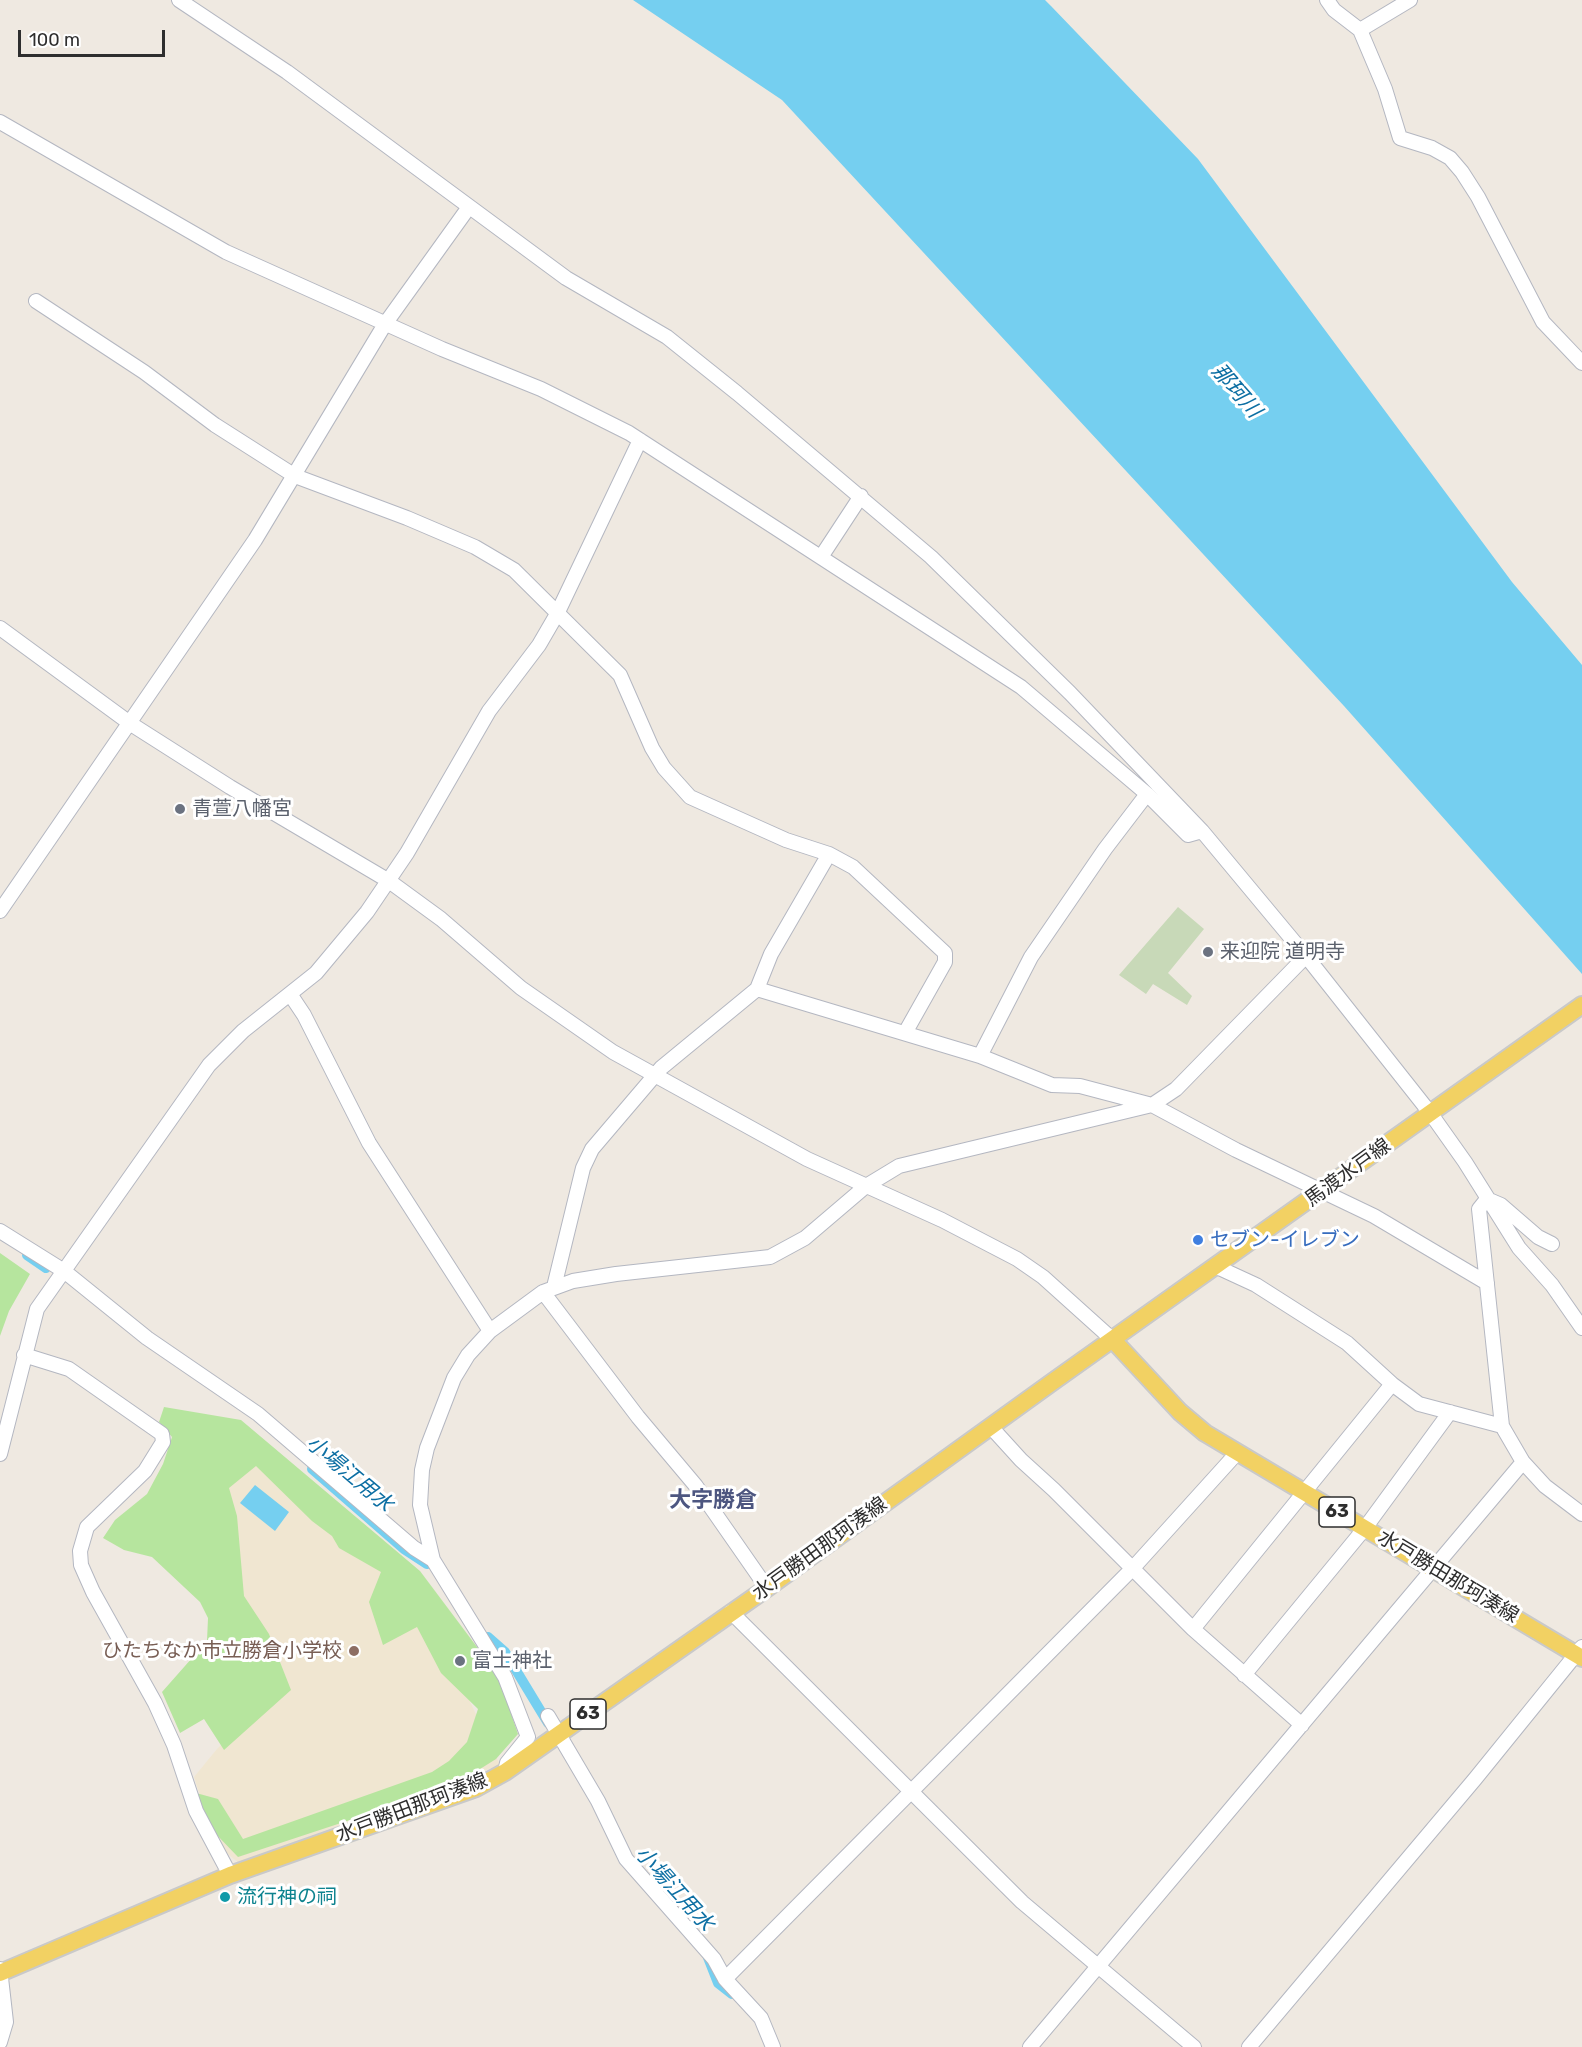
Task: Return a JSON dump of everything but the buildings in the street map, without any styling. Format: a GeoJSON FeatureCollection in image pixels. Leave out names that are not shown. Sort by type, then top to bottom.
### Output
{"type":"FeatureCollection","features":[{"type":"Feature","properties":{"kind":"main road","name":"馬渡水戸線"},"geometry":{"type":"LineString","coordinates":[[1113,1340],[1576,1010]]}},
{"type":"Feature","properties":{"kind":"main road","name":"水戸勝田那珂湊線"},"geometry":{"type":"LineString","coordinates":[[0,1972],[230,1875],[476,1788],[505,1772],[1113,1340],[1190,1422],[1237,1453],[1580,1653]]}},
{"type":"Feature","properties":{"kind":"street"},"geometry":{"type":"LineString","coordinates":[[179,0],[287,72],[566,278],[667,338],[861,496],[1000,623],[1202,831],[1306,956],[1431,1114],[1465,1162],[1519,1248],[1552,1285],[1582,1328]]}},
{"type":"Feature","properties":{"kind":"street"},"geometry":{"type":"LineString","coordinates":[[1327,0],[1334,10],[1360,30],[1385,89],[1400,138],[1432,148],[1450,158],[1462,172],[1478,197],[1538,315],[1554,336],[1582,363]]}},
{"type":"Feature","properties":{"kind":"street"},"geometry":{"type":"LineString","coordinates":[[1360,30],[1410,0]]}},
{"type":"Feature","properties":{"kind":"street"},"geometry":{"type":"LineString","coordinates":[[0,122],[226,252],[385,324],[541,389],[640,441],[1021,687],[1147,794],[1188,835],[1202,831]]}},
{"type":"Feature","properties":{"kind":"street"},"geometry":{"type":"LineString","coordinates":[[0,911],[131,724],[295,476],[385,324],[469,207]]}},
{"type":"Feature","properties":{"kind":"street"},"geometry":{"type":"LineString","coordinates":[[36,301],[127,360],[215,425],[295,476],[475,547],[514,570],[620,675],[652,748],[664,768],[690,797],[776,835],[829,854],[853,867],[945,952],[945,962],[905,1033]]}},
{"type":"Feature","properties":{"kind":"street"},"geometry":{"type":"LineString","coordinates":[[0,1454],[37,1310],[209,1065],[243,1031],[316,973],[367,912],[389,881],[489,711],[539,645],[557,614],[640,441]]}},
{"type":"Feature","properties":{"kind":"street"},"geometry":{"type":"LineString","coordinates":[[820,557],[861,496]]}},
{"type":"Feature","properties":{"kind":"street"},"geometry":{"type":"LineString","coordinates":[[0,628],[131,724],[230,787],[389,881],[441,919],[556,1015],[655,1076],[807,1159],[942,1220],[1017,1259],[1043,1277],[1113,1340]]}},
{"type":"Feature","properties":{"kind":"street"},"geometry":{"type":"LineString","coordinates":[[980,1056],[1031,957],[1105,849],[1147,794]]}},
{"type":"Feature","properties":{"kind":"street"},"geometry":{"type":"LineString","coordinates":[[548,1289],[583,1168],[592,1149],[661,1068],[757,988],[771,954],[829,854]]}},
{"type":"Feature","properties":{"kind":"street"},"geometry":{"type":"LineString","coordinates":[[505,1772],[507,1762],[528,1737],[505,1677],[433,1560],[420,1505],[422,1470],[454,1378],[468,1355],[490,1330],[548,1289],[598,1276],[771,1257],[805,1238],[866,1186],[899,1166],[1152,1105],[1176,1089],[1206,1060],[1306,956]]}},
{"type":"Feature","properties":{"kind":"street"},"geometry":{"type":"LineString","coordinates":[[757,988],[980,1056],[1052,1085],[1080,1086],[1152,1105],[1236,1150],[1418,1240],[1487,1283]]}},
{"type":"Feature","properties":{"kind":"street"},"geometry":{"type":"LineString","coordinates":[[290,994],[304,1014],[369,1143],[490,1330]]}},
{"type":"Feature","properties":{"kind":"street"},"geometry":{"type":"LineString","coordinates":[[1487,1199],[1501,1205],[1538,1237],[1552,1244]]}},
{"type":"Feature","properties":{"kind":"street"},"geometry":{"type":"LineString","coordinates":[[1487,1199],[1479,1209],[1502,1426],[1523,1462],[1545,1486],[1582,1514]]}},
{"type":"Feature","properties":{"kind":"street"},"geometry":{"type":"LineString","coordinates":[[0,1231],[64,1271],[147,1338],[258,1414],[414,1548],[433,1560]]}},
{"type":"Feature","properties":{"kind":"street"},"geometry":{"type":"LineString","coordinates":[[1217,1267],[1257,1285],[1347,1343],[1392,1384],[1419,1404],[1502,1426]]}},
{"type":"Feature","properties":{"kind":"street"},"geometry":{"type":"LineString","coordinates":[[548,1289],[638,1417],[696,1486],[767,1588]]}},
{"type":"Feature","properties":{"kind":"street"},"geometry":{"type":"LineString","coordinates":[[24,1355],[69,1369],[162,1434],[163,1442],[136,1482],[96,1515],[87,1527],[80,1551],[81,1564],[93,1592],[155,1703],[174,1744],[196,1811],[230,1875]]}},
{"type":"Feature","properties":{"kind":"street"},"geometry":{"type":"LineString","coordinates":[[1193,1629],[1392,1384]]}},
{"type":"Feature","properties":{"kind":"street"},"geometry":{"type":"LineString","coordinates":[[1244,1675],[1365,1528],[1450,1412]]}},
{"type":"Feature","properties":{"kind":"street"},"geometry":{"type":"LineString","coordinates":[[991,1426],[1021,1460],[1193,1629],[1302,1725]]}},
{"type":"Feature","properties":{"kind":"street"},"geometry":{"type":"LineString","coordinates":[[725,1979],[1133,1568],[1237,1453]]}},
{"type":"Feature","properties":{"kind":"street"},"geometry":{"type":"LineString","coordinates":[[1030,2047],[1523,1462]]}},
{"type":"Feature","properties":{"kind":"street"},"geometry":{"type":"LineString","coordinates":[[732,1612],[910,1793],[1022,1902],[1194,2047]]}},
{"type":"Feature","properties":{"kind":"street"},"geometry":{"type":"LineString","coordinates":[[1249,2047],[1580,1653]]}},
{"type":"Feature","properties":{"kind":"street"},"geometry":{"type":"LineString","coordinates":[[548,1716],[598,1801],[626,1859],[714,1959],[725,1979],[761,2018],[769,2032],[773,2047]]}},
{"type":"Feature","properties":{"kind":"street"},"geometry":{"type":"LineString","coordinates":[[0,1972],[6,2022],[0,2042]]}},
{"type":"Feature","properties":{"kind":"shaded area","name":"ひたちなか市立勝倉小学校"},"geometry":{"type":"Polygon","coordinates":[[[266,1449],[429,1615],[500,1765],[239,1863],[224,1851],[206,1815],[194,1777],[217,1749],[280,1687],[237,1603],[217,1492],[266,1449]]]}},
{"type":"Feature","properties":{"kind":"green space"},"geometry":{"type":"Polygon","coordinates":[[[1178,907],[1204,929],[1168,973],[1192,996],[1187,1005],[1153,984],[1146,994],[1119,975],[1178,907]]]}},
{"type":"Feature","properties":{"kind":"green space"},"geometry":{"type":"Polygon","coordinates":[[[0,1253],[30,1274],[9,1311],[0,1336],[0,1253]]]}},
{"type":"Feature","properties":{"kind":"green space"},"geometry":{"type":"Polygon","coordinates":[[[164,1407],[241,1420],[420,1571],[498,1675],[518,1734],[496,1759],[453,1786],[238,1857],[214,1832],[196,1793],[218,1799],[243,1839],[432,1772],[449,1761],[467,1742],[478,1709],[441,1673],[417,1627],[383,1645],[369,1602],[381,1572],[339,1548],[332,1536],[312,1521],[256,1466],[229,1488],[237,1516],[244,1596],[269,1634],[291,1690],[224,1750],[204,1719],[180,1733],[162,1692],[207,1641],[208,1618],[200,1602],[152,1557],[124,1550],[103,1538],[115,1520],[147,1494],[163,1464],[172,1437],[159,1422],[164,1407]]]}},
{"type":"Feature","properties":{"kind":"water","name":"那珂川"},"geometry":{"type":"Polygon","coordinates":[[[633,0],[1045,0],[1051,6],[1198,159],[1512,582],[1582,665],[1582,974],[1344,706],[782,100],[633,0]]]}},
{"type":"Feature","properties":{"kind":"water"},"geometry":{"type":"Polygon","coordinates":[[[255,1485],[289,1512],[275,1531],[240,1503],[255,1485]]]}},
{"type":"Feature","properties":{"kind":"waterway","name":"小場江用水"},"geometry":{"type":"LineString","coordinates":[[27,1255],[46,1268]]}},
{"type":"Feature","properties":{"kind":"waterway","name":"小場江用水"},"geometry":{"type":"LineString","coordinates":[[312,1469],[404,1549],[427,1564]]}},
{"type":"Feature","properties":{"kind":"waterway","name":"小場江用水"},"geometry":{"type":"LineString","coordinates":[[488,1637],[505,1652],[548,1723]]}},
{"type":"Feature","properties":{"kind":"waterway","name":"小場江用水"},"geometry":{"type":"LineString","coordinates":[[707,1955],[718,1983],[732,1994]]}},
{"type":"Feature","properties":{"kind":"place","name":"青萱八幡宮"},"geometry":{"type":"Point","coordinates":[180,809]}},
{"type":"Feature","properties":{"kind":"place","name":"来迎院 道明寺"},"geometry":{"type":"Point","coordinates":[1208,952]}},
{"type":"Feature","properties":{"kind":"place","name":"セブン-イレブン"},"geometry":{"type":"Point","coordinates":[1198,1240]}},
{"type":"Feature","properties":{"kind":"place","name":"ひたちなか市立勝倉小学校"},"geometry":{"type":"Point","coordinates":[354,1651]}},
{"type":"Feature","properties":{"kind":"place","name":"富士神社"},"geometry":{"type":"Point","coordinates":[460,1661]}},
{"type":"Feature","properties":{"kind":"place","name":"流行神の祠"},"geometry":{"type":"Point","coordinates":[225,1897]}},
{"type":"Feature","properties":{"kind":"district","name":"大字勝倉"},"geometry":{"type":"Point","coordinates":[713,1501]}}]}
